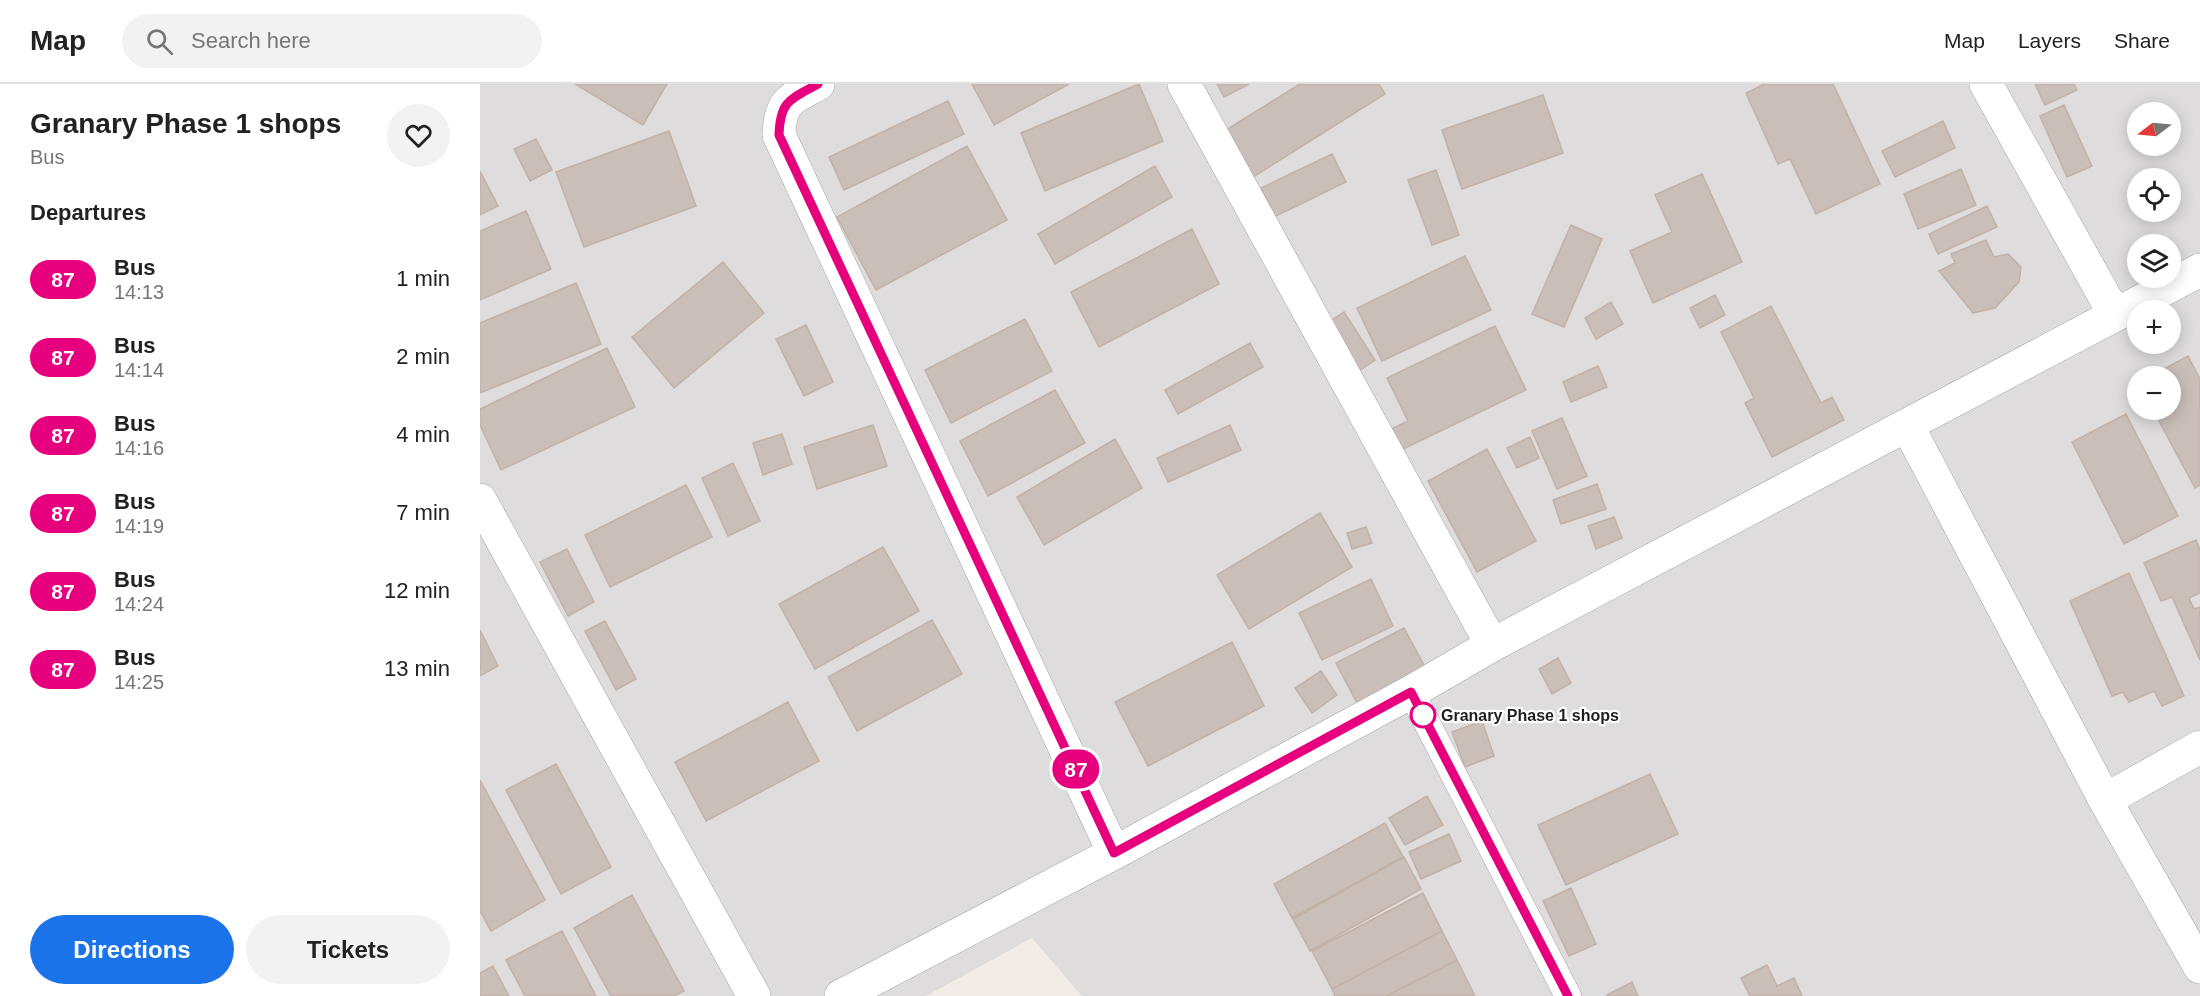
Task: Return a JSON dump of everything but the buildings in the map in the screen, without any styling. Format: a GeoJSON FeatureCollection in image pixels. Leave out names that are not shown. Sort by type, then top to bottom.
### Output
{"type":"FeatureCollection","features":[{"type":"Feature","properties":{"kind":"street"},"geometry":{"type":"LineString","coordinates":[[818,84],[787,101],[780,119],[779,135],[1114,853]]}},
{"type":"Feature","properties":{"kind":"street"},"geometry":{"type":"LineString","coordinates":[[1184,84],[1492,645]]}},
{"type":"Feature","properties":{"kind":"street"},"geometry":{"type":"LineString","coordinates":[[1986,84],[2115,315]]}},
{"type":"Feature","properties":{"kind":"street"},"geometry":{"type":"LineString","coordinates":[[841,996],[1114,853],[1411,692],[1492,645],[2200,270]]}},
{"type":"Feature","properties":{"kind":"street"},"geometry":{"type":"LineString","coordinates":[[1907,425],[2105,800],[2200,967]]}},
{"type":"Feature","properties":{"kind":"street"},"geometry":{"type":"LineString","coordinates":[[480,500],[754,996]]}},
{"type":"Feature","properties":{"kind":"street"},"geometry":{"type":"LineString","coordinates":[[2105,800],[2200,747]]}},
{"type":"Feature","properties":{"kind":"lane"},"geometry":{"type":"LineString","coordinates":[[1411,692],[1568,996]]}},
{"type":"Feature","properties":{"kind":"shaded area"},"geometry":{"type":"Polygon","coordinates":[[[480,84],[2200,84],[2200,996],[1082,996],[1032,938],[926,996],[480,996],[480,84]]]}},
{"type":"Feature","properties":{"kind":"bus line","name":"87"},"geometry":{"type":"LineString","coordinates":[[818,84],[787,101],[780,119],[779,135],[1114,853],[1411,692],[1568,996]]}},
{"type":"Feature","properties":{"kind":"place","name":"Granary Phase 1 shops"},"geometry":{"type":"Point","coordinates":[1423,715]}}]}
